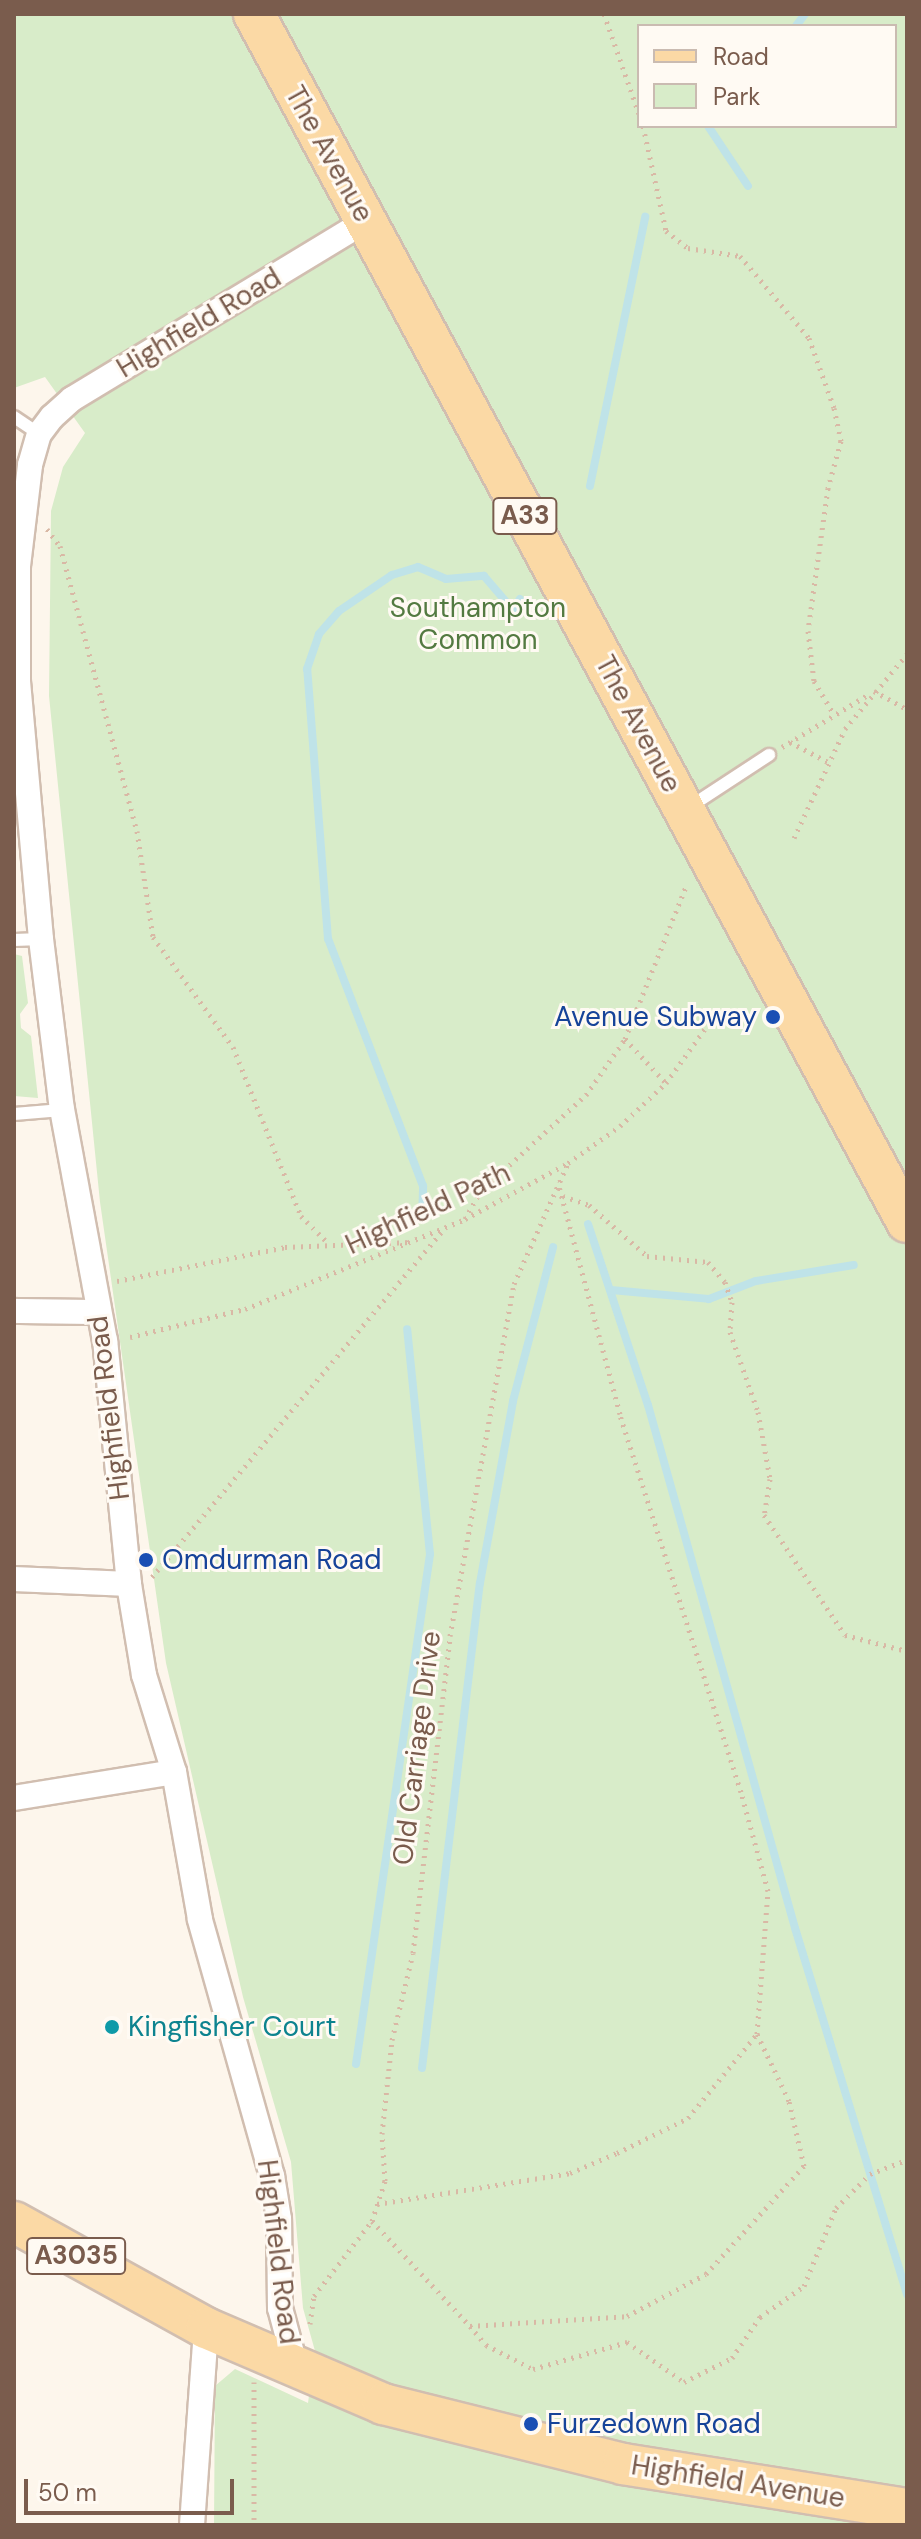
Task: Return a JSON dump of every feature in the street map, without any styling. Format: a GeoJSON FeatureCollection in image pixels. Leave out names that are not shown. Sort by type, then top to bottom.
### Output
{"type":"FeatureCollection","features":[{"type":"Feature","properties":{"kind":"main road","name":"The Avenue"},"geometry":{"type":"LineString","coordinates":[[254,14],[907,1222]]}},
{"type":"Feature","properties":{"kind":"main road","name":"A3035"},"geometry":{"type":"LineString","coordinates":[[14,2222],[206,2328],[296,2368]]}},
{"type":"Feature","properties":{"kind":"main road","name":"Highfield Avenue"},"geometry":{"type":"LineString","coordinates":[[296,2368],[383,2404],[515,2440],[623,2464],[907,2509]]}},
{"type":"Feature","properties":{"kind":"street","name":"Highfield Road"},"geometry":{"type":"LineString","coordinates":[[296,2368],[280,2308],[279,2219],[272,2176],[203,1934],[174,1772],[144,1675],[129,1584],[105,1341],[62,1110],[41,939],[18,681],[16,597],[25,500],[39,434],[72,399],[366,221]]}},
{"type":"Feature","properties":{"kind":"street"},"geometry":{"type":"LineString","coordinates":[[14,1311],[98,1312]]}},
{"type":"Feature","properties":{"kind":"street"},"geometry":{"type":"LineString","coordinates":[[14,1579],[129,1584]]}},
{"type":"Feature","properties":{"kind":"street"},"geometry":{"type":"LineString","coordinates":[[14,1798],[174,1772]]}},
{"type":"Feature","properties":{"kind":"street"},"geometry":{"type":"LineString","coordinates":[[192,2525],[206,2328]]}},
{"type":"Feature","properties":{"kind":"lane"},"geometry":{"type":"LineString","coordinates":[[14,417],[39,434]]}},
{"type":"Feature","properties":{"kind":"lane"},"geometry":{"type":"LineString","coordinates":[[685,810],[769,755]]}},
{"type":"Feature","properties":{"kind":"lane"},"geometry":{"type":"LineString","coordinates":[[14,940],[41,939]]}},
{"type":"Feature","properties":{"kind":"lane"},"geometry":{"type":"LineString","coordinates":[[14,1114],[62,1110]]}},
{"type":"Feature","properties":{"kind":"path"},"geometry":{"type":"LineString","coordinates":[[604,14],[637,108]]}},
{"type":"Feature","properties":{"kind":"path"},"geometry":{"type":"LineString","coordinates":[[643,128],[666,231],[688,248],[740,256],[809,338],[834,408],[841,441],[828,488],[808,631],[814,681],[833,713]]}},
{"type":"Feature","properties":{"kind":"path"},"geometry":{"type":"LineString","coordinates":[[25,500],[60,546],[137,831],[153,937],[233,1047],[301,1216],[329,1244]]}},
{"type":"Feature","properties":{"kind":"path"},"geometry":{"type":"LineString","coordinates":[[794,838],[828,762],[874,691],[907,654]]}},
{"type":"Feature","properties":{"kind":"path"},"geometry":{"type":"LineString","coordinates":[[769,755],[833,713],[874,691]]}},
{"type":"Feature","properties":{"kind":"path"},"geometry":{"type":"LineString","coordinates":[[874,691],[907,709]]}},
{"type":"Feature","properties":{"kind":"path"},"geometry":{"type":"LineString","coordinates":[[789,742],[828,762]]}},
{"type":"Feature","properties":{"kind":"path"},"geometry":{"type":"LineString","coordinates":[[465,1219],[480,1192],[586,1095],[625,1039],[685,886],[708,854]]}},
{"type":"Feature","properties":{"kind":"path","name":"Highfield Path"},"geometry":{"type":"LineString","coordinates":[[105,1341],[245,1309],[465,1219],[568,1163],[620,1126],[666,1083],[712,1019]]}},
{"type":"Feature","properties":{"kind":"path"},"geometry":{"type":"LineString","coordinates":[[625,1039],[666,1083]]}},
{"type":"Feature","properties":{"kind":"path","name":"Old Carriage Drive"},"geometry":{"type":"LineString","coordinates":[[307,2328],[315,2316],[314,2296],[372,2221],[385,2181],[382,2134],[392,2040],[413,1953],[450,1636],[514,1284],[568,1163]]}},
{"type":"Feature","properties":{"kind":"path"},"geometry":{"type":"LineString","coordinates":[[470,2326],[627,2316],[706,2274],[804,2166],[789,2101],[757,2034],[768,1891],[719,1720],[620,1414],[558,1182]]}},
{"type":"Feature","properties":{"kind":"path"},"geometry":{"type":"LineString","coordinates":[[562,1196],[589,1205],[647,1256],[708,1262],[725,1282],[732,1302],[730,1332],[758,1412],[770,1479],[764,1515],[845,1635],[907,1651]]}},
{"type":"Feature","properties":{"kind":"path"},"geometry":{"type":"LineString","coordinates":[[129,1584],[154,1576],[445,1229]]}},
{"type":"Feature","properties":{"kind":"path"},"geometry":{"type":"LineString","coordinates":[[92,1284],[176,1273],[285,1247],[414,1242]]}},
{"type":"Feature","properties":{"kind":"path"},"geometry":{"type":"LineString","coordinates":[[377,2204],[570,2173],[617,2153],[688,2118],[757,2034]]}},
{"type":"Feature","properties":{"kind":"path"},"geometry":{"type":"LineString","coordinates":[[372,2221],[486,2345],[533,2369],[627,2342],[684,2382],[732,2358],[760,2317],[804,2286],[836,2208],[870,2174],[907,2160]]}},
{"type":"Feature","properties":{"kind":"path"},"geometry":{"type":"LineString","coordinates":[[254,2374],[254,2525]]}},
{"type":"Feature","properties":{"kind":"green space","name":"Southampton Common"},"geometry":{"type":"Polygon","coordinates":[[[14,14],[907,14],[907,2525],[214,2525],[215,2386],[235,2369],[308,2403],[315,2351],[303,2308],[291,2162],[243,1997],[166,1663],[100,1202],[49,696],[51,511],[63,467],[85,433],[45,377],[14,388],[14,14]]]}},
{"type":"Feature","properties":{"kind":"green space"},"geometry":{"type":"Polygon","coordinates":[[[14,954],[22,956],[28,1003],[20,1014],[21,1028],[31,1036],[38,1098],[14,1096],[14,954]]]}},
{"type":"Feature","properties":{"kind":"waterway"},"geometry":{"type":"LineString","coordinates":[[798,24],[805,14]]}},
{"type":"Feature","properties":{"kind":"waterway"},"geometry":{"type":"LineString","coordinates":[[709,128],[748,186]]}},
{"type":"Feature","properties":{"kind":"waterway"},"geometry":{"type":"LineString","coordinates":[[590,486],[645,217]]}},
{"type":"Feature","properties":{"kind":"waterway"},"geometry":{"type":"LineString","coordinates":[[422,1219],[423,1186],[328,939],[307,669],[319,634],[339,611],[392,575],[418,567],[446,579],[484,576],[513,610],[520,599]]}},
{"type":"Feature","properties":{"kind":"waterway"},"geometry":{"type":"LineString","coordinates":[[588,1224],[648,1405],[795,1928],[907,2294]]}},
{"type":"Feature","properties":{"kind":"waterway"},"geometry":{"type":"LineString","coordinates":[[422,2068],[480,1583],[513,1401],[553,1247]]}},
{"type":"Feature","properties":{"kind":"waterway"},"geometry":{"type":"LineString","coordinates":[[611,1290],[709,1299],[756,1281],[854,1265]]}},
{"type":"Feature","properties":{"kind":"waterway"},"geometry":{"type":"LineString","coordinates":[[356,2064],[430,1554],[407,1329]]}},
{"type":"Feature","properties":{"kind":"place","name":"Avenue Subway"},"geometry":{"type":"Point","coordinates":[773,1017]}},
{"type":"Feature","properties":{"kind":"place","name":"Omdurman Road"},"geometry":{"type":"Point","coordinates":[146,1560]}},
{"type":"Feature","properties":{"kind":"place","name":"Kingfisher Court"},"geometry":{"type":"Point","coordinates":[112,2027]}},
{"type":"Feature","properties":{"kind":"place","name":"Furzedown Road"},"geometry":{"type":"Point","coordinates":[531,2424]}}]}
